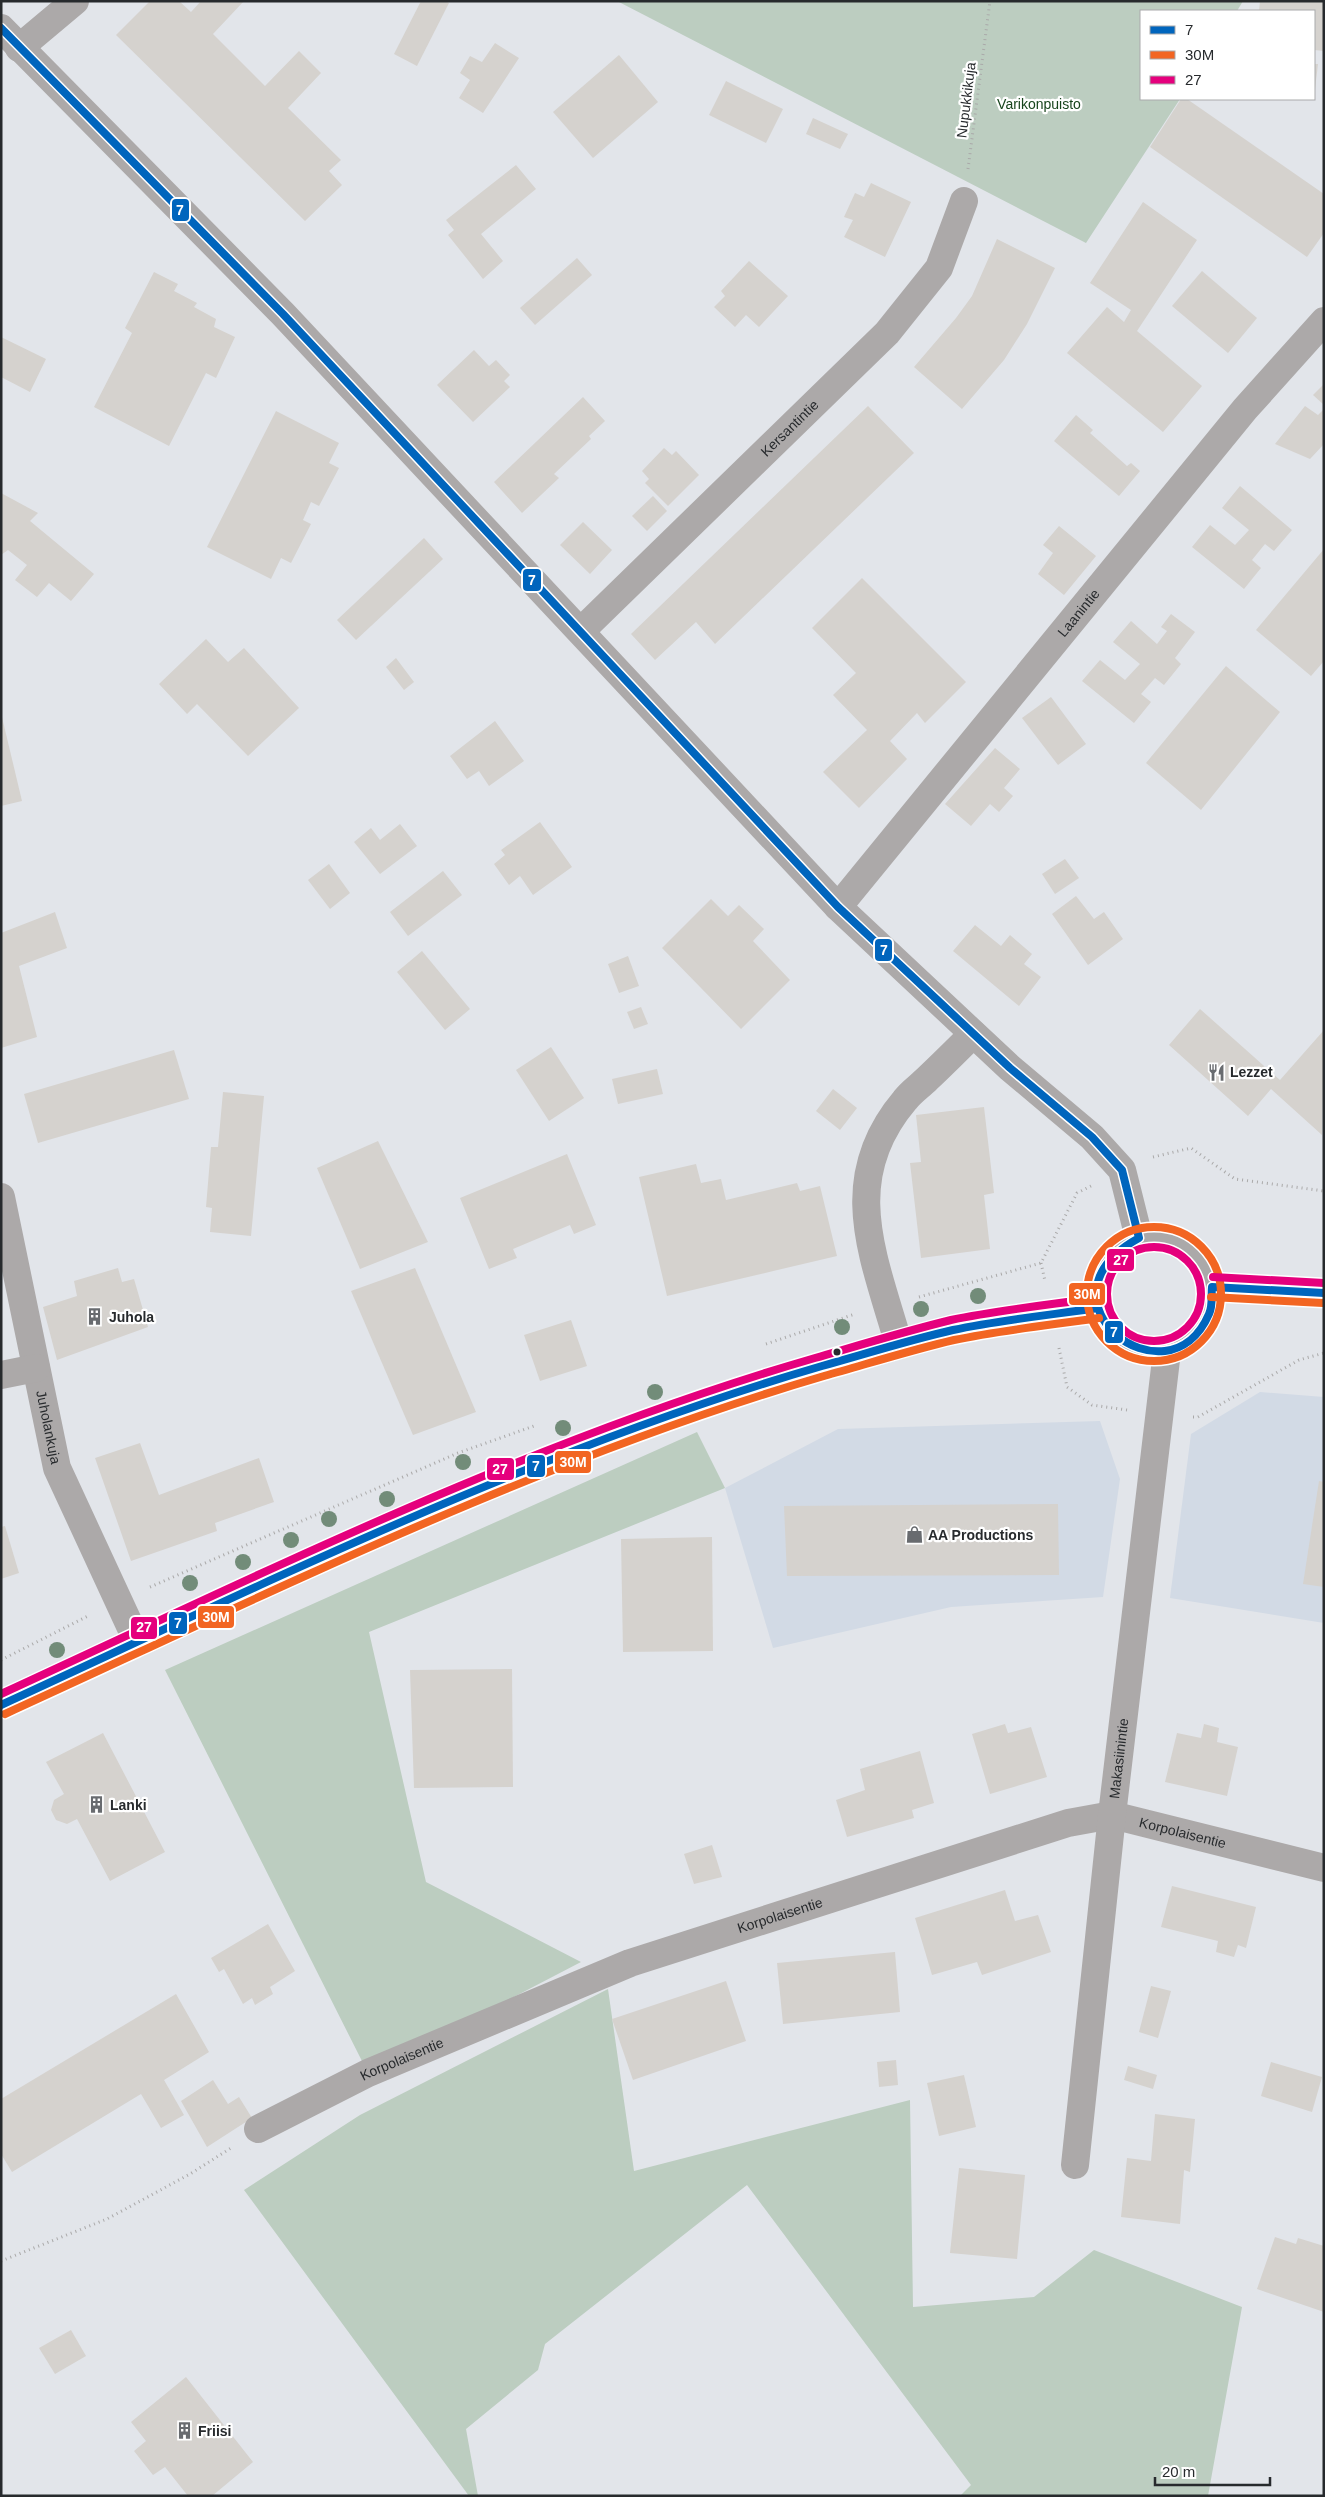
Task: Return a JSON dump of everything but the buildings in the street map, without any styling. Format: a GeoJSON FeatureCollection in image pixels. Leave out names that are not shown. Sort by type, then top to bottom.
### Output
{"type":"FeatureCollection","features":[{"type":"Feature","properties":{"kind":"main road"},"geometry":{"type":"LineString","coordinates":[[1165,1237],[1189,1247],[1204,1264],[1212,1287],[1210,1312],[1200,1330],[1187,1342],[1167,1352],[1140,1351],[1122,1342],[1105,1326],[1098,1308],[1097,1285],[1104,1265],[1117,1249],[1139,1238],[1165,1237]]}},
{"type":"Feature","properties":{"kind":"main road"},"geometry":{"type":"LineString","coordinates":[[1212,1287],[1324,1292]]}},
{"type":"Feature","properties":{"kind":"main road"},"geometry":{"type":"LineString","coordinates":[[1,1704],[426,1510],[613,1434],[726,1394],[964,1328],[1098,1308]]}},
{"type":"Feature","properties":{"kind":"street"},"geometry":{"type":"LineString","coordinates":[[74,1],[10,38],[284,314],[838,907],[1010,1068],[1092,1137],[1122,1170],[1139,1238]]}},
{"type":"Feature","properties":{"kind":"street","name":"Kersantintie"},"geometry":{"type":"LineString","coordinates":[[581,631],[887,333],[939,268],[964,201]]}},
{"type":"Feature","properties":{"kind":"street","name":"Laanintie"},"geometry":{"type":"LineString","coordinates":[[838,907],[1245,409],[1324,321]]}},
{"type":"Feature","properties":{"kind":"street"},"geometry":{"type":"LineString","coordinates":[[899,1345],[866,1229],[865,1193],[870,1161],[884,1130],[905,1100],[973,1034]]}},
{"type":"Feature","properties":{"kind":"street","name":"Juholankuja"},"geometry":{"type":"LineString","coordinates":[[1,1197],[57,1468],[138,1643]]}},
{"type":"Feature","properties":{"kind":"street","name":"Makasiinintie"},"geometry":{"type":"LineString","coordinates":[[1075,2165],[1112,1815],[1167,1352]]}},
{"type":"Feature","properties":{"kind":"street"},"geometry":{"type":"LineString","coordinates":[[1,1375],[36,1368]]}},
{"type":"Feature","properties":{"kind":"street","name":"Korpolaisentie"},"geometry":{"type":"LineString","coordinates":[[258,2129],[368,2073],[630,1963],[1068,1823],[1112,1815],[1324,1868]]}},
{"type":"Feature","properties":{"kind":"path","name":"Nupukkikuja"},"geometry":{"type":"LineString","coordinates":[[964,201],[990,1]]}},
{"type":"Feature","properties":{"kind":"path"},"geometry":{"type":"LineString","coordinates":[[1,2261],[107,2219],[190,2174],[258,2129]]}},
{"type":"Feature","properties":{"kind":"shaded area"},"geometry":{"type":"Polygon","coordinates":[[[1260,1392],[1324,1397],[1324,1623],[1170,1598],[1191,1434],[1260,1392]]]}},
{"type":"Feature","properties":{"kind":"shaded area"},"geometry":{"type":"Polygon","coordinates":[[[1100,1421],[1120,1479],[1103,1597],[951,1607],[773,1648],[725,1488],[838,1429],[1100,1421]]]}},
{"type":"Feature","properties":{"kind":"green space","name":"Varikonpuisto"},"geometry":{"type":"Polygon","coordinates":[[[617,1],[1243,1],[1238,10],[1140,10],[1140,100],[1179,100],[1086,243],[617,1]]]}},
{"type":"Feature","properties":{"kind":"green space"},"geometry":{"type":"Polygon","coordinates":[[[697,1432],[725,1488],[369,1632],[426,1882],[581,1962],[368,2073],[165,1670],[697,1432]]]}},
{"type":"Feature","properties":{"kind":"green space"},"geometry":{"type":"Polygon","coordinates":[[[608,1989],[634,2171],[910,2100],[913,2307],[1034,2297],[1094,2250],[1242,2307],[1208,2496],[960,2496],[971,2485],[747,2185],[545,2344],[538,2370],[466,2429],[478,2496],[469,2496],[244,2190],[360,2115],[608,1989]]]}},
{"type":"Feature","properties":{"kind":"transit line","name":"7"},"geometry":{"type":"LineString","coordinates":[[1,28],[283,314],[838,907],[1010,1068],[1092,1137],[1122,1170],[1139,1238],[1108,1263],[1096,1289],[1101,1314],[1116,1335],[1139,1348],[1165,1351],[1190,1341],[1209,1314],[1212,1287],[1324,1293]]}},
{"type":"Feature","properties":{"kind":"transit line","name":"30M"},"geometry":{"type":"LineString","coordinates":[[1154,1227],[1180,1232],[1202,1246],[1216,1268],[1221,1294],[1216,1320],[1202,1342],[1180,1356],[1154,1361],[1128,1356],[1106,1342],[1092,1320],[1087,1294],[1092,1268],[1106,1246],[1128,1232],[1154,1227]]}},
{"type":"Feature","properties":{"kind":"transit line","name":"27"},"geometry":{"type":"LineString","coordinates":[[1145,1247],[1163,1247],[1188,1260],[1198,1276],[1201,1294],[1198,1312],[1188,1328],[1163,1341],[1145,1341],[1120,1328],[1107,1303],[1107,1285],[1120,1260],[1145,1247]]}},
{"type":"Feature","properties":{"kind":"transit line","name":"27"},"geometry":{"type":"LineString","coordinates":[[1213,1277],[1324,1283]]}},
{"type":"Feature","properties":{"kind":"transit line","name":"30M"},"geometry":{"type":"LineString","coordinates":[[1211,1297],[1323,1303]]}},
{"type":"Feature","properties":{"kind":"transit line","name":"27"},"geometry":{"type":"LineString","coordinates":[[1,1694],[301,1555],[503,1468],[606,1428],[710,1391],[815,1358],[934,1324],[987,1313],[1097,1298]]}},
{"type":"Feature","properties":{"kind":"transit line","name":"7"},"geometry":{"type":"LineString","coordinates":[[1,1705],[203,1611],[406,1520],[508,1477],[716,1399],[822,1366],[953,1330],[989,1323],[1098,1308]]}},
{"type":"Feature","properties":{"kind":"transit line","name":"30M"},"geometry":{"type":"LineString","coordinates":[[5,1714],[409,1530],[511,1487],[718,1409],[824,1376],[954,1340],[990,1333],[1099,1318]]}},
{"type":"Feature","properties":{"kind":"place","name":"Lezzet"},"geometry":{"type":"Point","coordinates":[1216,1072]}},
{"type":"Feature","properties":{"kind":"place","name":"Juhola"},"geometry":{"type":"Point","coordinates":[95,1317]}},
{"type":"Feature","properties":{"kind":"place","name":"AA Productions"},"geometry":{"type":"Point","coordinates":[914,1535]}},
{"type":"Feature","properties":{"kind":"place","name":"Lanki"},"geometry":{"type":"Point","coordinates":[96,1805]}},
{"type":"Feature","properties":{"kind":"place","name":"Friisi"},"geometry":{"type":"Point","coordinates":[184,2431]}}]}
